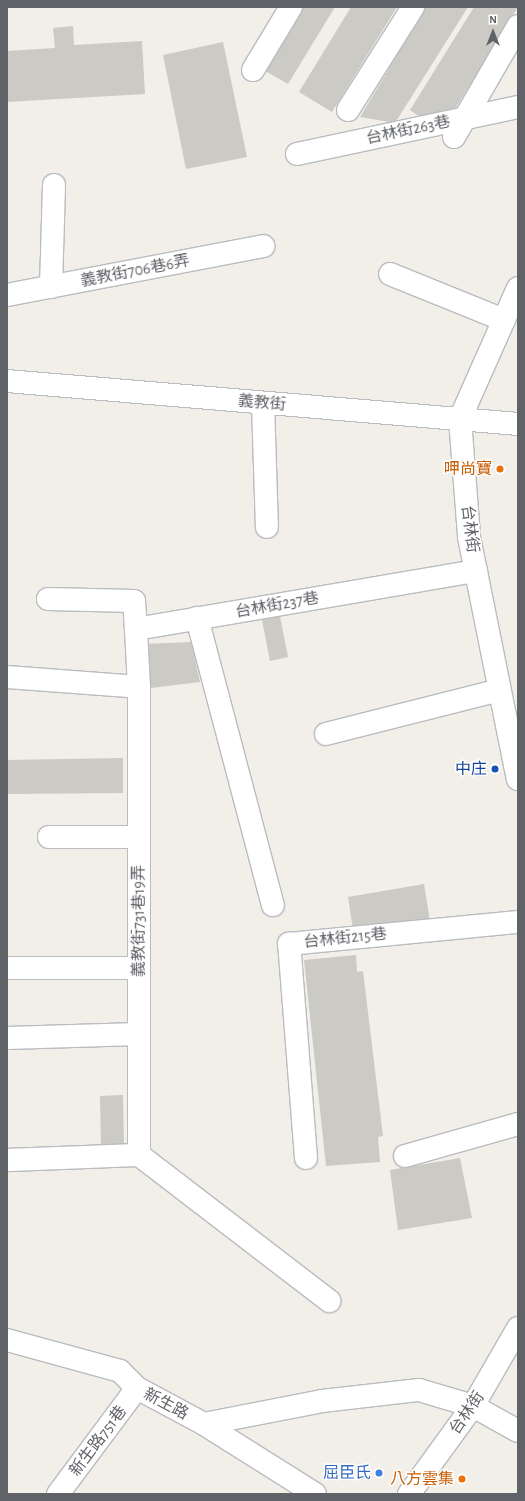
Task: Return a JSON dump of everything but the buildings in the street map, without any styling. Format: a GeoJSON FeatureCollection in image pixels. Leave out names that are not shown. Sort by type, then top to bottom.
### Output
{"type":"FeatureCollection","features":[{"type":"Feature","properties":{"kind":"street"},"geometry":{"type":"LineString","coordinates":[[253,70],[291,7]]}},
{"type":"Feature","properties":{"kind":"street"},"geometry":{"type":"LineString","coordinates":[[348,110],[413,7]]}},
{"type":"Feature","properties":{"kind":"street"},"geometry":{"type":"LineString","coordinates":[[454,137],[518,26]]}},
{"type":"Feature","properties":{"kind":"street","name":"台林街263巷"},"geometry":{"type":"LineString","coordinates":[[297,154],[518,107]]}},
{"type":"Feature","properties":{"kind":"street"},"geometry":{"type":"LineString","coordinates":[[50,287],[54,185]]}},
{"type":"Feature","properties":{"kind":"street","name":"義教街706巷6弄"},"geometry":{"type":"LineString","coordinates":[[7,295],[263,246]]}},
{"type":"Feature","properties":{"kind":"street"},"geometry":{"type":"LineString","coordinates":[[390,274],[504,320]]}},
{"type":"Feature","properties":{"kind":"street","name":"台林街"},"geometry":{"type":"LineString","coordinates":[[518,288],[460,419],[469,537],[518,779]]}},
{"type":"Feature","properties":{"kind":"street","name":"義教街"},"geometry":{"type":"LineString","coordinates":[[7,381],[518,424]]}},
{"type":"Feature","properties":{"kind":"street"},"geometry":{"type":"LineString","coordinates":[[263,403],[267,527]]}},
{"type":"Feature","properties":{"kind":"street","name":"台林街237巷"},"geometry":{"type":"LineString","coordinates":[[136,629],[476,570]]}},
{"type":"Feature","properties":{"kind":"street"},"geometry":{"type":"LineString","coordinates":[[7,677],[139,687],[134,601],[48,599]]}},
{"type":"Feature","properties":{"kind":"street"},"geometry":{"type":"LineString","coordinates":[[197,618],[273,905]]}},
{"type":"Feature","properties":{"kind":"street","name":"義教街731巷19弄"},"geometry":{"type":"LineString","coordinates":[[139,687],[139,1155]]}},
{"type":"Feature","properties":{"kind":"street"},"geometry":{"type":"LineString","coordinates":[[326,734],[500,690]]}},
{"type":"Feature","properties":{"kind":"street"},"geometry":{"type":"LineString","coordinates":[[49,837],[139,837]]}},
{"type":"Feature","properties":{"kind":"street","name":"台林街215巷"},"geometry":{"type":"LineString","coordinates":[[306,1158],[290,944],[518,922]]}},
{"type":"Feature","properties":{"kind":"street"},"geometry":{"type":"LineString","coordinates":[[7,968],[139,968]]}},
{"type":"Feature","properties":{"kind":"street"},"geometry":{"type":"LineString","coordinates":[[7,1038],[139,1034]]}},
{"type":"Feature","properties":{"kind":"street"},"geometry":{"type":"LineString","coordinates":[[405,1156],[518,1124]]}},
{"type":"Feature","properties":{"kind":"street"},"geometry":{"type":"LineString","coordinates":[[7,1160],[139,1155],[329,1301]]}},
{"type":"Feature","properties":{"kind":"street","name":"台林街"},"geometry":{"type":"LineString","coordinates":[[409,1494],[473,1406],[518,1328]]}},
{"type":"Feature","properties":{"kind":"street","name":"新生路"},"geometry":{"type":"LineString","coordinates":[[7,1340],[120,1371],[137,1388],[204,1424],[315,1494]]}},
{"type":"Feature","properties":{"kind":"street","name":"新生路751巷"},"geometry":{"type":"LineString","coordinates":[[58,1494],[137,1388]]}},
{"type":"Feature","properties":{"kind":"street"},"geometry":{"type":"LineString","coordinates":[[204,1424],[322,1401],[419,1390],[473,1406],[518,1431]]}},
{"type":"Feature","properties":{"kind":"place","name":"呷尚寶"},"geometry":{"type":"Point","coordinates":[500,469]}},
{"type":"Feature","properties":{"kind":"place","name":"中庄"},"geometry":{"type":"Point","coordinates":[495,769]}},
{"type":"Feature","properties":{"kind":"place","name":"屈臣氏"},"geometry":{"type":"Point","coordinates":[379,1473]}},
{"type":"Feature","properties":{"kind":"place","name":"八方雲集"},"geometry":{"type":"Point","coordinates":[462,1479]}}]}
